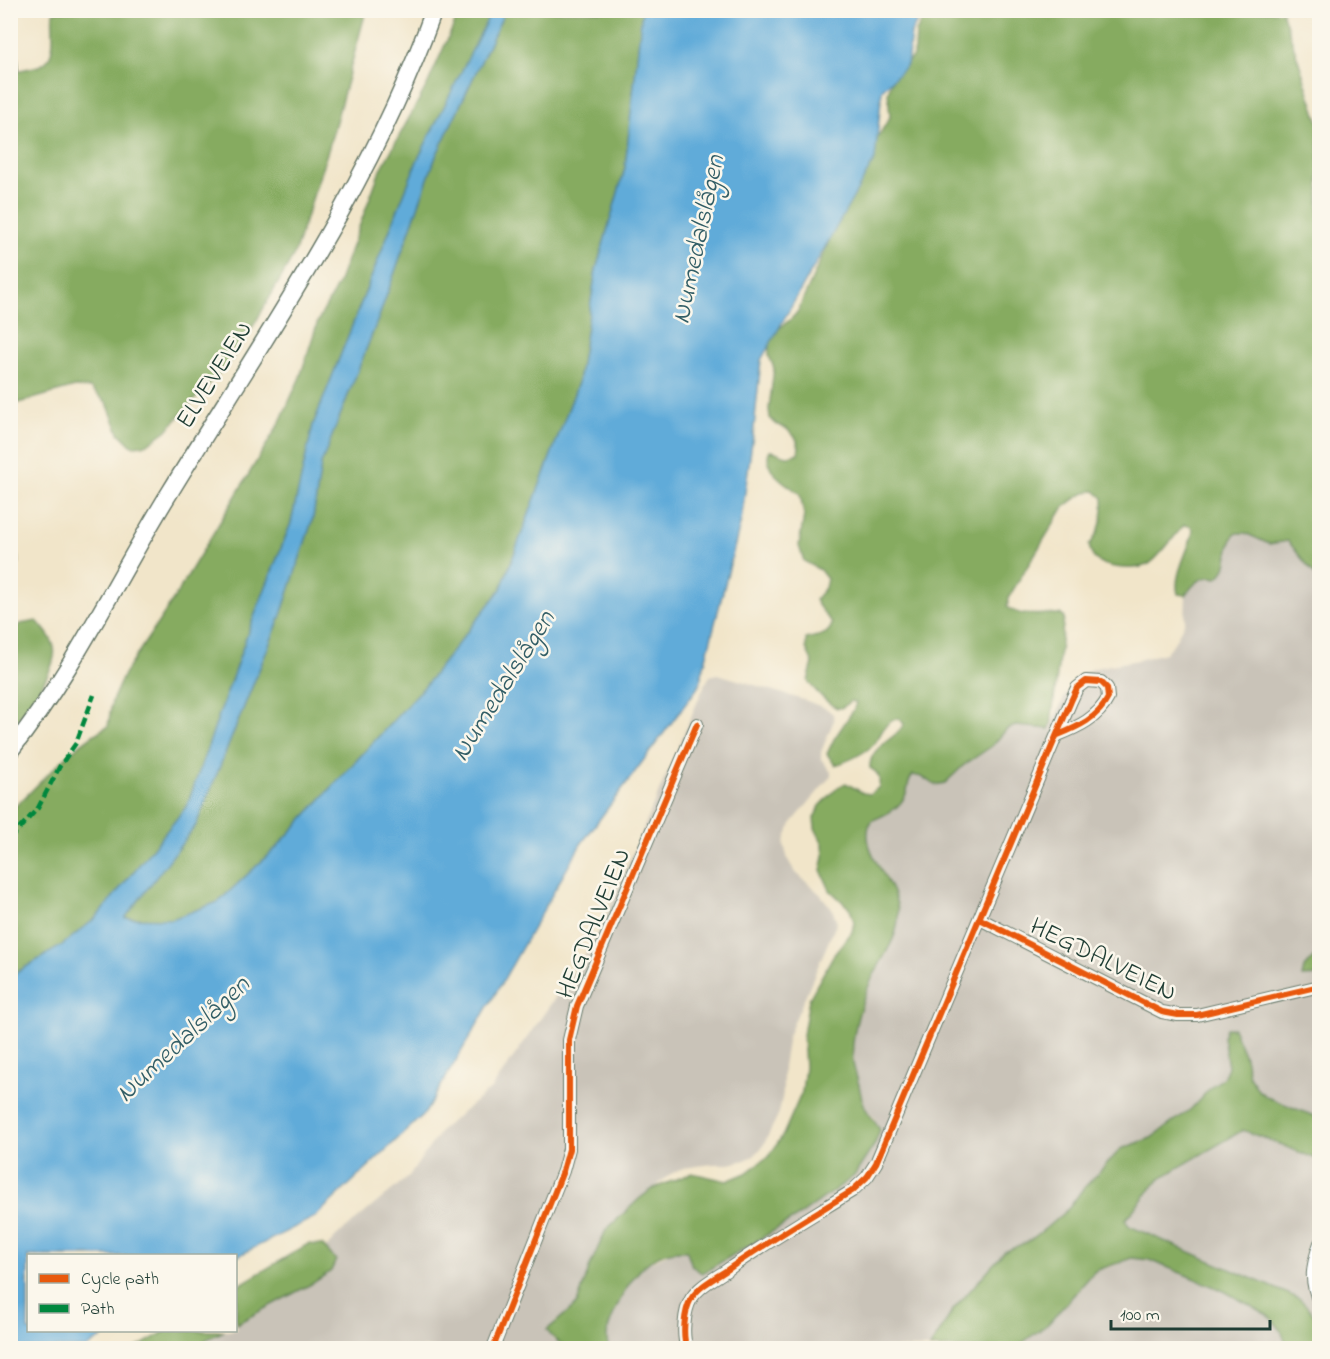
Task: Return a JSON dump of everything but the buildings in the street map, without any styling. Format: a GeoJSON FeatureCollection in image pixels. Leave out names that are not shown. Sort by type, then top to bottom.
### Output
{"type":"FeatureCollection","features":[{"type":"Feature","properties":{"kind":"highway","name":"ELVEVEIEN"},"geometry":{"type":"LineString","coordinates":[[10,751],[68,666],[168,494],[322,244],[363,171],[393,109],[421,47],[434,10]]}},
{"type":"Feature","properties":{"kind":"street"},"geometry":{"type":"LineString","coordinates":[[10,59],[11,70]]}},
{"type":"Feature","properties":{"kind":"street"},"geometry":{"type":"LineString","coordinates":[[687,1348],[686,1311],[691,1299],[703,1286],[852,1191],[867,1177],[882,1151],[1077,688],[1086,681],[1101,682],[1107,688],[1108,698],[1099,712],[1076,728],[1058,735]]}},
{"type":"Feature","properties":{"kind":"street","name":"HEGDALVEIEN"},"geometry":{"type":"LineString","coordinates":[[493,1348],[563,1171],[569,1149],[569,1040],[577,1005],[697,724]]}},
{"type":"Feature","properties":{"kind":"street","name":"HEGDALVEIEN"},"geometry":{"type":"LineString","coordinates":[[980,919],[1162,1012],[1197,1015],[1320,986]]}},
{"type":"Feature","properties":{"kind":"street"},"geometry":{"type":"LineString","coordinates":[[1320,1243],[1312,1272],[1312,1285],[1320,1304]]}},
{"type":"Feature","properties":{"kind":"shaded area"},"geometry":{"type":"Polygon","coordinates":[[[1236,533],[1245,533],[1258,540],[1279,543],[1288,540],[1320,580],[1320,952],[1312,958],[1313,977],[1319,976],[1319,1118],[1267,1097],[1258,1090],[1249,1076],[1245,1057],[1233,1028],[1223,1037],[1228,1068],[1223,1078],[1212,1086],[1191,1109],[1151,1138],[1120,1149],[1082,1190],[1069,1208],[1029,1241],[1004,1252],[953,1310],[930,1348],[609,1348],[606,1341],[610,1323],[630,1279],[644,1265],[676,1250],[687,1251],[692,1266],[701,1273],[711,1268],[832,1193],[854,1176],[875,1144],[875,1119],[865,1107],[853,1062],[854,1033],[866,992],[876,970],[888,952],[888,880],[869,847],[866,830],[871,821],[887,814],[906,793],[909,780],[913,775],[935,785],[945,783],[964,765],[992,746],[1007,729],[1016,726],[1049,729],[1071,684],[1080,674],[1095,668],[1165,653],[1174,643],[1185,621],[1186,595],[1198,580],[1211,576],[1225,566],[1230,540],[1236,533]]]}},
{"type":"Feature","properties":{"kind":"shaded area"},"geometry":{"type":"Polygon","coordinates":[[[718,674],[807,701],[827,709],[833,714],[834,720],[821,752],[821,759],[831,772],[831,776],[791,824],[784,844],[788,860],[795,872],[820,894],[832,909],[837,922],[788,1036],[779,1113],[763,1146],[755,1155],[745,1160],[730,1164],[683,1168],[669,1175],[623,1215],[590,1266],[577,1304],[567,1315],[555,1321],[552,1339],[569,1348],[201,1348],[205,1340],[222,1332],[237,1332],[237,1323],[331,1271],[336,1260],[325,1249],[337,1236],[409,1176],[443,1128],[492,1088],[600,930],[710,676],[718,674]]]}},
{"type":"Feature","properties":{"kind":"shaded area"},"geometry":{"type":"Polygon","coordinates":[[[1243,1130],[1319,1160],[1319,1324],[1311,1310],[1300,1299],[1129,1226],[1125,1220],[1164,1176],[1243,1130]]]}},
{"type":"Feature","properties":{"kind":"shaded area"},"geometry":{"type":"Polygon","coordinates":[[[1132,1258],[1150,1260],[1197,1279],[1269,1316],[1281,1330],[1285,1341],[1283,1348],[1015,1348],[1048,1324],[1095,1271],[1132,1258]]]}},
{"type":"Feature","properties":{"kind":"green space"},"geometry":{"type":"Polygon","coordinates":[[[79,10],[366,11],[329,147],[294,255],[231,360],[166,431],[146,445],[132,446],[119,433],[107,403],[90,388],[75,387],[11,405],[10,72],[36,67],[48,60],[53,40],[53,13],[79,10]]]}},
{"type":"Feature","properties":{"kind":"green space"},"geometry":{"type":"Polygon","coordinates":[[[927,10],[1282,11],[1319,123],[1319,580],[1288,541],[1269,544],[1245,533],[1236,533],[1232,538],[1222,574],[1217,578],[1207,577],[1199,581],[1186,595],[1178,594],[1177,580],[1192,536],[1193,530],[1190,526],[1184,525],[1149,564],[1136,568],[1112,567],[1099,562],[1093,556],[1089,545],[1101,523],[1103,498],[1095,491],[1091,491],[1063,508],[1010,595],[1007,607],[1019,613],[1060,614],[1064,617],[1049,729],[1016,726],[1007,729],[992,746],[964,765],[945,783],[935,785],[922,777],[913,775],[900,804],[887,814],[871,821],[868,832],[869,844],[892,890],[898,914],[894,936],[862,1002],[854,1039],[853,1062],[862,1099],[880,1130],[875,1144],[854,1176],[800,1215],[702,1273],[692,1266],[687,1251],[673,1251],[650,1261],[633,1279],[619,1302],[608,1331],[609,1348],[566,1346],[559,1343],[547,1330],[577,1304],[606,1230],[639,1199],[652,1189],[692,1173],[727,1181],[746,1173],[770,1155],[783,1135],[802,1092],[805,1067],[803,1035],[809,999],[833,956],[852,932],[854,922],[850,909],[830,890],[821,870],[824,857],[823,844],[815,828],[814,818],[820,806],[838,787],[846,783],[863,793],[870,794],[879,787],[878,776],[870,768],[871,760],[878,749],[904,724],[899,718],[888,723],[870,748],[844,762],[835,765],[827,754],[856,702],[851,701],[842,708],[835,707],[808,681],[813,663],[806,648],[806,639],[825,633],[832,624],[815,600],[825,588],[827,579],[820,570],[804,561],[799,546],[804,515],[800,494],[782,481],[769,465],[769,451],[789,456],[798,453],[799,447],[796,438],[787,429],[770,418],[774,368],[769,356],[769,337],[798,311],[868,153],[890,117],[888,92],[894,76],[912,57],[915,50],[916,33],[927,10]]]}},
{"type":"Feature","properties":{"kind":"green space"},"geometry":{"type":"Polygon","coordinates":[[[460,11],[492,11],[417,161],[313,425],[291,523],[250,627],[187,806],[96,918],[61,946],[11,976],[10,811],[69,754],[108,726],[112,701],[124,674],[173,600],[279,424],[300,377],[318,321],[338,284],[379,173],[428,83],[460,11]]]}},
{"type":"Feature","properties":{"kind":"green space"},"geometry":{"type":"Polygon","coordinates":[[[505,11],[642,11],[625,168],[596,270],[578,383],[501,589],[425,686],[276,848],[218,902],[172,919],[124,918],[196,825],[280,618],[313,518],[321,464],[380,314],[436,156],[505,11]]]}},
{"type":"Feature","properties":{"kind":"green space"},"geometry":{"type":"Polygon","coordinates":[[[11,544],[19,562],[11,577],[11,544]]]}},
{"type":"Feature","properties":{"kind":"green space"},"geometry":{"type":"Polygon","coordinates":[[[37,621],[47,633],[54,647],[52,666],[42,685],[11,729],[11,632],[20,624],[37,621]]]}},
{"type":"Feature","properties":{"kind":"green space"},"geometry":{"type":"Polygon","coordinates":[[[1319,952],[1319,976],[1302,977],[1304,968],[1319,952]]]}},
{"type":"Feature","properties":{"kind":"green space"},"geometry":{"type":"Polygon","coordinates":[[[1226,1028],[1233,1028],[1245,1057],[1249,1076],[1258,1090],[1267,1097],[1319,1118],[1319,1160],[1243,1130],[1164,1176],[1125,1220],[1129,1226],[1300,1299],[1317,1321],[1319,1348],[1283,1348],[1285,1341],[1281,1330],[1269,1316],[1224,1291],[1150,1260],[1132,1258],[1095,1271],[1048,1324],[1015,1348],[930,1348],[953,1310],[1004,1252],[1029,1241],[1069,1208],[1082,1190],[1121,1149],[1151,1138],[1191,1109],[1212,1086],[1223,1078],[1228,1067],[1223,1037],[1226,1028]]]}},
{"type":"Feature","properties":{"kind":"green space"},"geometry":{"type":"Polygon","coordinates":[[[308,1244],[322,1245],[336,1260],[331,1271],[313,1283],[237,1323],[237,1286],[308,1244]]]}},
{"type":"Feature","properties":{"kind":"green space"},"geometry":{"type":"Polygon","coordinates":[[[164,1332],[222,1332],[205,1340],[201,1348],[136,1348],[164,1332]]]}},
{"type":"Feature","properties":{"kind":"water","name":"Numedalslågen"},"geometry":{"type":"Polygon","coordinates":[[[492,10],[505,11],[436,156],[380,314],[321,464],[313,518],[280,618],[196,825],[125,918],[172,919],[218,902],[276,848],[425,686],[501,589],[578,383],[596,270],[625,168],[642,11],[922,11],[911,33],[907,65],[882,90],[875,159],[761,360],[741,521],[699,686],[581,844],[425,1113],[315,1217],[237,1256],[237,1254],[27,1254],[27,1332],[110,1332],[86,1348],[11,1348],[11,976],[61,946],[96,918],[187,806],[250,627],[291,523],[313,425],[417,161],[492,10]]]}},
{"type":"Feature","properties":{"kind":"marked path"},"geometry":{"type":"LineString","coordinates":[[10,839],[38,808],[60,766],[76,743],[94,695]]}},
{"type":"Feature","properties":{"kind":"cycle path"},"geometry":{"type":"LineString","coordinates":[[687,1348],[684,1330],[685,1317],[691,1299],[698,1290],[852,1191],[867,1177],[876,1163],[1077,688],[1086,681],[1101,682],[1107,688],[1108,698],[1104,705],[1087,721],[1058,735]]}},
{"type":"Feature","properties":{"kind":"cycle path"},"geometry":{"type":"LineString","coordinates":[[493,1348],[563,1171],[569,1149],[569,1040],[577,1006],[697,724]]}},
{"type":"Feature","properties":{"kind":"cycle path"},"geometry":{"type":"LineString","coordinates":[[980,919],[1162,1012],[1197,1015],[1320,986]]}}]}
